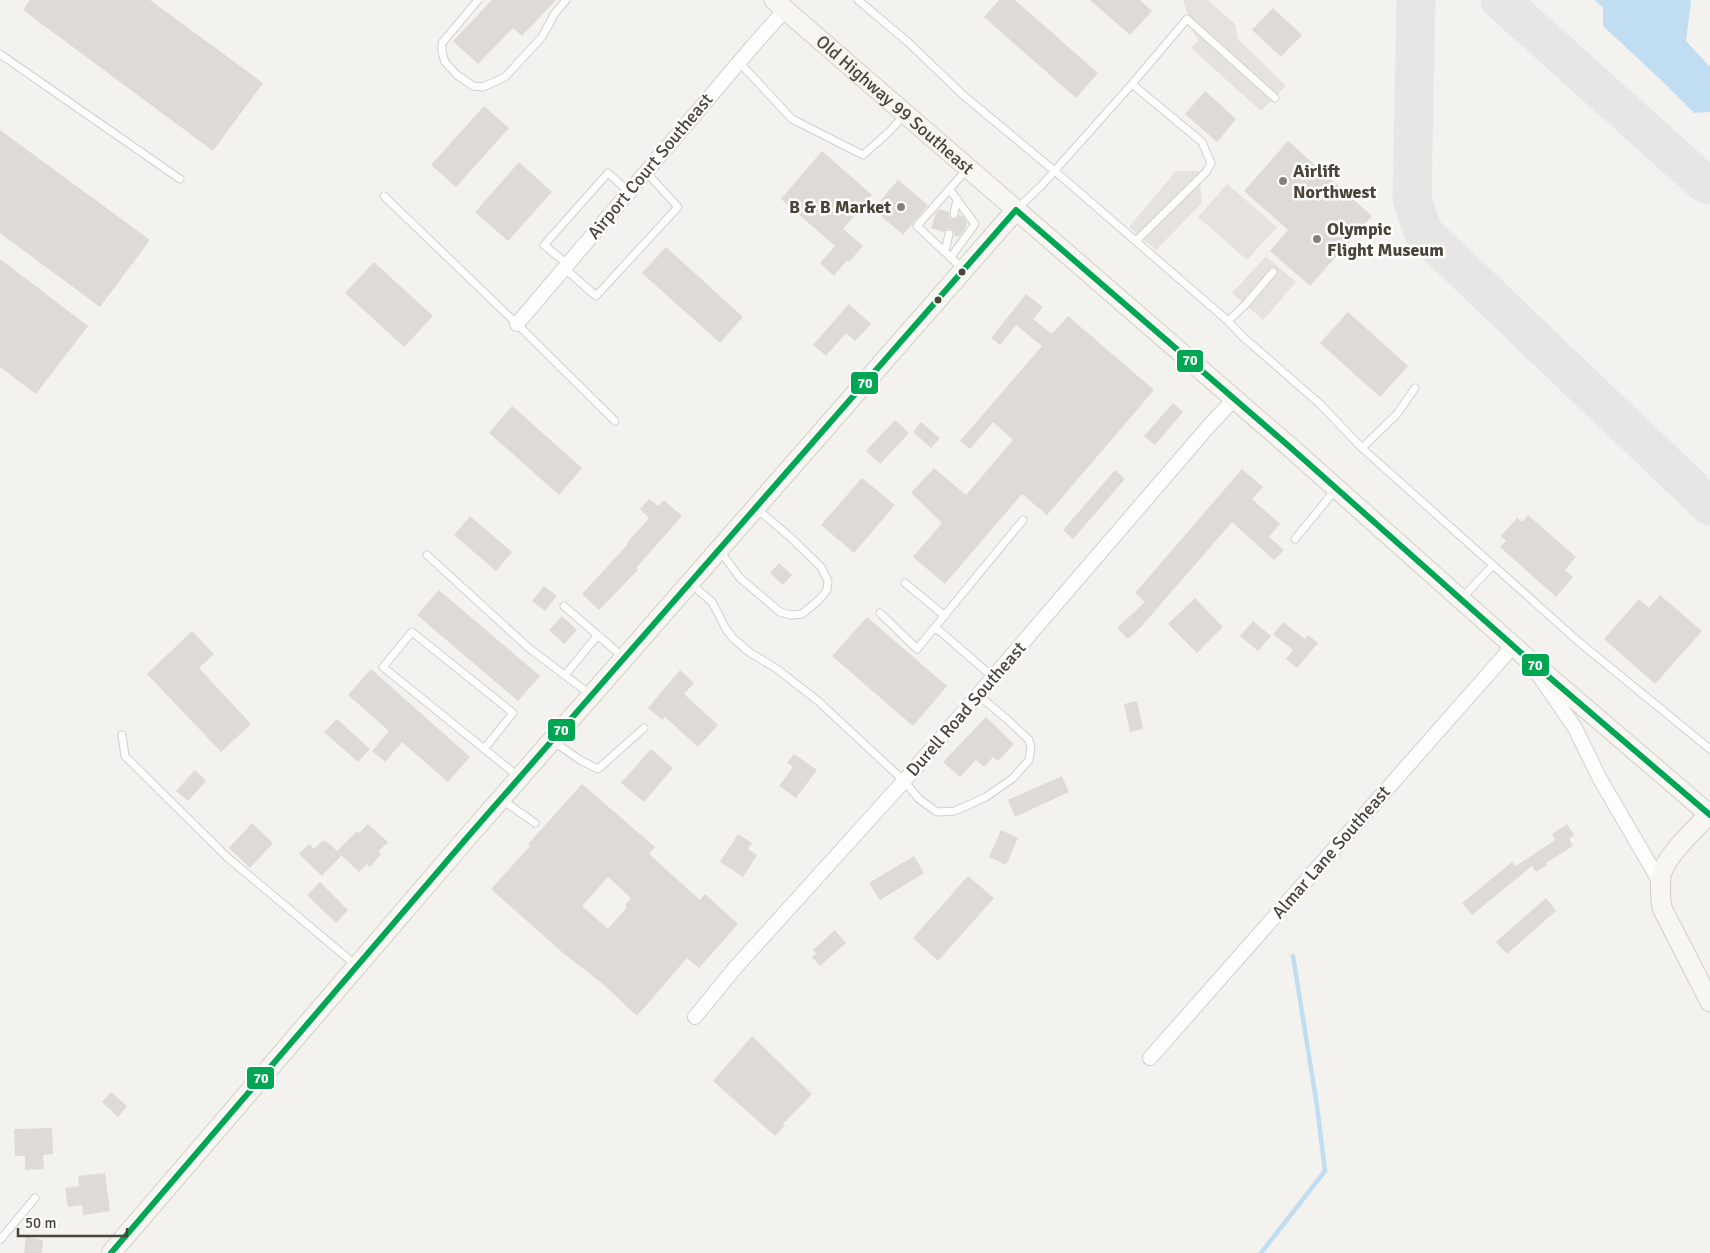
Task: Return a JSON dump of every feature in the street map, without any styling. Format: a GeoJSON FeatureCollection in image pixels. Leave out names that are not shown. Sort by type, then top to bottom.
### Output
{"type":"FeatureCollection","features":[{"type":"Feature","properties":{"kind":"street","name":"Airport Court Southeast"},"geometry":{"type":"LineString","coordinates":[[517,324],[739,62],[779,5]]}},
{"type":"Feature","properties":{"kind":"street","name":"Old Highway 99 Southeast"},"geometry":{"type":"LineString","coordinates":[[779,5],[1234,399],[1513,646],[1710,815]]}},
{"type":"Feature","properties":{"kind":"street"},"geometry":{"type":"LineString","coordinates":[[111,1253],[552,740],[720,550],[958,263],[1016,210]]}},
{"type":"Feature","properties":{"kind":"street","name":"Durell Road Southeast"},"geometry":{"type":"LineString","coordinates":[[695,1017],[735,968],[904,781],[1201,434],[1234,399]]}},
{"type":"Feature","properties":{"kind":"street","name":"Almar Lane Southeast"},"geometry":{"type":"LineString","coordinates":[[1150,1058],[1513,646]]}},
{"type":"Feature","properties":{"kind":"street"},"geometry":{"type":"LineString","coordinates":[[1528,659],[1575,728],[1600,779],[1661,884]]}},
{"type":"Feature","properties":{"kind":"street"},"geometry":{"type":"LineString","coordinates":[[1710,815],[1672,855],[1661,875],[1660,892],[1662,908],[1710,1002]]}},
{"type":"Feature","properties":{"kind":"lane"},"geometry":{"type":"LineString","coordinates":[[478,0],[442,42],[442,52],[445,62],[456,75],[474,86],[483,87],[505,77],[542,37],[555,13],[566,0]]}},
{"type":"Feature","properties":{"kind":"lane"},"geometry":{"type":"LineString","coordinates":[[858,0],[910,43],[963,94],[1228,321],[1242,336],[1320,404],[1362,448],[1579,642],[1710,749]]}},
{"type":"Feature","properties":{"kind":"lane"},"geometry":{"type":"LineString","coordinates":[[1016,210],[1041,186],[1187,19],[1275,98]]}},
{"type":"Feature","properties":{"kind":"lane"},"geometry":{"type":"LineString","coordinates":[[0,54],[180,179]]}},
{"type":"Feature","properties":{"kind":"lane"},"geometry":{"type":"LineString","coordinates":[[739,62],[792,119],[863,154],[889,132],[906,114]]}},
{"type":"Feature","properties":{"kind":"lane"},"geometry":{"type":"LineString","coordinates":[[1132,84],[1202,142],[1211,163],[1206,172],[1136,241]]}},
{"type":"Feature","properties":{"kind":"lane"},"geometry":{"type":"LineString","coordinates":[[950,190],[975,224],[958,263],[918,226],[968,168]]}},
{"type":"Feature","properties":{"kind":"lane"},"geometry":{"type":"LineString","coordinates":[[629,192],[608,173],[544,245],[596,296],[678,207],[646,172]]}},
{"type":"Feature","properties":{"kind":"lane"},"geometry":{"type":"LineString","coordinates":[[384,196],[615,421]]}},
{"type":"Feature","properties":{"kind":"lane"},"geometry":{"type":"LineString","coordinates":[[954,214],[957,199]]}},
{"type":"Feature","properties":{"kind":"lane"},"geometry":{"type":"LineString","coordinates":[[945,251],[949,234]]}},
{"type":"Feature","properties":{"kind":"lane"},"geometry":{"type":"LineString","coordinates":[[1228,321],[1246,305],[1272,272]]}},
{"type":"Feature","properties":{"kind":"lane"},"geometry":{"type":"LineString","coordinates":[[1362,448],[1397,414],[1416,388]]}},
{"type":"Feature","properties":{"kind":"lane"},"geometry":{"type":"LineString","coordinates":[[1295,539],[1336,489]]}},
{"type":"Feature","properties":{"kind":"lane"},"geometry":{"type":"LineString","coordinates":[[720,550],[740,578],[780,612],[802,614],[819,600],[827,590],[828,581],[821,567],[789,536],[755,508]]}},
{"type":"Feature","properties":{"kind":"lane"},"geometry":{"type":"LineString","coordinates":[[880,613],[917,649],[1023,520]]}},
{"type":"Feature","properties":{"kind":"lane"},"geometry":{"type":"LineString","coordinates":[[427,556],[530,649],[592,696]]}},
{"type":"Feature","properties":{"kind":"lane"},"geometry":{"type":"LineString","coordinates":[[1461,600],[1493,566]]}},
{"type":"Feature","properties":{"kind":"lane"},"geometry":{"type":"LineString","coordinates":[[690,583],[712,602],[726,629],[733,638],[749,652],[777,669],[818,701],[904,781],[919,799],[937,812],[955,812],[986,797],[1013,778],[1029,760],[1031,748],[1029,740],[978,695]]}},
{"type":"Feature","properties":{"kind":"lane"},"geometry":{"type":"LineString","coordinates":[[905,583],[945,616]]}},
{"type":"Feature","properties":{"kind":"lane"},"geometry":{"type":"LineString","coordinates":[[564,606],[624,658]]}},
{"type":"Feature","properties":{"kind":"lane"},"geometry":{"type":"LineString","coordinates":[[935,627],[993,678]]}},
{"type":"Feature","properties":{"kind":"lane"},"geometry":{"type":"LineString","coordinates":[[484,748],[513,713],[412,632],[383,667],[520,778]]}},
{"type":"Feature","properties":{"kind":"lane"},"geometry":{"type":"LineString","coordinates":[[565,675],[598,635]]}},
{"type":"Feature","properties":{"kind":"lane"},"geometry":{"type":"LineString","coordinates":[[552,740],[580,760],[598,769],[644,728]]}},
{"type":"Feature","properties":{"kind":"lane"},"geometry":{"type":"LineString","coordinates":[[122,735],[125,756],[220,851],[357,966]]}},
{"type":"Feature","properties":{"kind":"lane"},"geometry":{"type":"LineString","coordinates":[[501,799],[535,823]]}},
{"type":"Feature","properties":{"kind":"lane"},"geometry":{"type":"LineString","coordinates":[[0,1240],[35,1198]]}},
{"type":"Feature","properties":{"kind":"shaded area"},"geometry":{"type":"Polygon","coordinates":[[[1183,0],[1208,0],[1235,24],[1238,39],[1286,86],[1261,111],[1191,48],[1199,39],[1195,36],[1183,0]]]}},
{"type":"Feature","properties":{"kind":"shaded area"},"geometry":{"type":"Polygon","coordinates":[[[1176,171],[1199,171],[1202,203],[1156,250],[1129,227],[1176,171]]]}},
{"type":"Feature","properties":{"kind":"shaded area"},"geometry":{"type":"Polygon","coordinates":[[[1227,184],[1277,227],[1247,260],[1198,217],[1227,184]]]}},
{"type":"Feature","properties":{"kind":"shaded area"},"geometry":{"type":"Polygon","coordinates":[[[1266,256],[1296,282],[1263,320],[1232,293],[1266,256]]]}},
{"type":"Feature","properties":{"kind":"water"},"geometry":{"type":"Polygon","coordinates":[[[1603,0],[1691,0],[1686,41],[1710,67],[1710,112],[1694,113],[1603,26],[1603,0]]]}},
{"type":"Feature","properties":{"kind":"building"},"geometry":{"type":"Polygon","coordinates":[[[30,0],[150,0],[263,83],[213,151],[23,10],[30,0]]]}},
{"type":"Feature","properties":{"kind":"building"},"geometry":{"type":"Polygon","coordinates":[[[492,0],[556,0],[522,36],[513,28],[478,64],[453,41],[492,0]]]}},
{"type":"Feature","properties":{"kind":"building"},"geometry":{"type":"Polygon","coordinates":[[[999,0],[1015,0],[1098,73],[1076,98],[984,17],[999,0]]]}},
{"type":"Feature","properties":{"kind":"building"},"geometry":{"type":"Polygon","coordinates":[[[1090,0],[1140,0],[1152,11],[1130,35],[1090,0]]]}},
{"type":"Feature","properties":{"kind":"building"},"geometry":{"type":"Polygon","coordinates":[[[1273,8],[1302,35],[1281,57],[1252,30],[1273,8]]]}},
{"type":"Feature","properties":{"kind":"building"},"geometry":{"type":"Polygon","coordinates":[[[1205,91],[1236,119],[1217,142],[1185,114],[1205,91]]]}},
{"type":"Feature","properties":{"kind":"building"},"geometry":{"type":"Polygon","coordinates":[[[484,106],[509,128],[456,187],[431,165],[484,106]]]}},
{"type":"Feature","properties":{"kind":"building"},"geometry":{"type":"Polygon","coordinates":[[[0,130],[150,240],[100,307],[0,233],[0,130]]]}},
{"type":"Feature","properties":{"kind":"building"},"geometry":{"type":"Polygon","coordinates":[[[1288,141],[1372,216],[1310,286],[1270,251],[1288,230],[1244,191],[1288,141]]]}},
{"type":"Feature","properties":{"kind":"building"},"geometry":{"type":"Polygon","coordinates":[[[822,151],[872,195],[843,229],[863,246],[849,262],[847,260],[834,276],[820,263],[835,246],[781,199],[822,151]]]}},
{"type":"Feature","properties":{"kind":"building"},"geometry":{"type":"Polygon","coordinates":[[[519,162],[552,192],[508,241],[475,212],[519,162]]]}},
{"type":"Feature","properties":{"kind":"building","name":"B & B Market"},"geometry":{"type":"Polygon","coordinates":[[[898,180],[928,205],[903,235],[873,209],[898,180]]]}},
{"type":"Feature","properties":{"kind":"building"},"geometry":{"type":"Polygon","coordinates":[[[939,209],[949,212],[949,216],[952,219],[956,219],[959,215],[963,216],[967,222],[965,229],[959,237],[954,235],[951,229],[947,229],[944,232],[931,228],[939,209]]]}},
{"type":"Feature","properties":{"kind":"building"},"geometry":{"type":"Polygon","coordinates":[[[666,247],[743,317],[720,343],[642,273],[666,247]]]}},
{"type":"Feature","properties":{"kind":"building"},"geometry":{"type":"Polygon","coordinates":[[[0,259],[88,326],[36,394],[0,367],[0,259]]]}},
{"type":"Feature","properties":{"kind":"building"},"geometry":{"type":"Polygon","coordinates":[[[374,262],[433,316],[404,347],[345,293],[374,262]]]}},
{"type":"Feature","properties":{"kind":"building"},"geometry":{"type":"Polygon","coordinates":[[[1026,294],[1043,307],[1033,319],[1052,334],[1068,316],[1154,390],[1047,515],[1022,494],[945,584],[913,557],[942,523],[911,493],[934,468],[966,495],[1013,440],[993,422],[970,449],[960,441],[1042,346],[1016,325],[1000,345],[991,338],[1026,294]]]}},
{"type":"Feature","properties":{"kind":"building"},"geometry":{"type":"Polygon","coordinates":[[[849,304],[871,324],[855,341],[846,333],[826,356],[813,345],[849,304]]]}},
{"type":"Feature","properties":{"kind":"building"},"geometry":{"type":"Polygon","coordinates":[[[1348,312],[1408,366],[1380,397],[1320,343],[1348,312]]]}},
{"type":"Feature","properties":{"kind":"building"},"geometry":{"type":"Polygon","coordinates":[[[1173,403],[1183,412],[1155,445],[1144,436],[1173,403]]]}},
{"type":"Feature","properties":{"kind":"building"},"geometry":{"type":"Polygon","coordinates":[[[512,406],[582,468],[559,495],[489,433],[512,406]]]}},
{"type":"Feature","properties":{"kind":"building"},"geometry":{"type":"Polygon","coordinates":[[[895,420],[909,433],[880,464],[866,451],[895,420]]]}},
{"type":"Feature","properties":{"kind":"building"},"geometry":{"type":"Polygon","coordinates":[[[921,422],[940,438],[931,448],[913,432],[921,422]]]}},
{"type":"Feature","properties":{"kind":"building"},"geometry":{"type":"Polygon","coordinates":[[[1242,469],[1263,487],[1252,499],[1280,524],[1269,537],[1284,550],[1274,560],[1232,522],[1141,627],[1128,639],[1117,628],[1145,602],[1135,593],[1242,469]]]}},
{"type":"Feature","properties":{"kind":"building"},"geometry":{"type":"Polygon","coordinates":[[[1115,470],[1125,479],[1073,539],[1063,530],[1115,470]]]}},
{"type":"Feature","properties":{"kind":"building"},"geometry":{"type":"Polygon","coordinates":[[[862,478],[895,505],[854,553],[821,525],[862,478]]]}},
{"type":"Feature","properties":{"kind":"building"},"geometry":{"type":"Polygon","coordinates":[[[649,499],[658,506],[664,500],[682,516],[636,568],[638,570],[599,610],[582,594],[649,518],[640,509],[649,499]]]}},
{"type":"Feature","properties":{"kind":"building"},"geometry":{"type":"Polygon","coordinates":[[[1528,515],[1576,557],[1565,570],[1573,577],[1556,597],[1500,547],[1506,541],[1501,536],[1517,518],[1522,522],[1528,515]]]}},
{"type":"Feature","properties":{"kind":"building"},"geometry":{"type":"Polygon","coordinates":[[[470,516],[512,552],[496,571],[454,535],[470,516]]]}},
{"type":"Feature","properties":{"kind":"building"},"geometry":{"type":"Polygon","coordinates":[[[779,563],[792,575],[783,585],[770,573],[779,563]]]}},
{"type":"Feature","properties":{"kind":"building"},"geometry":{"type":"Polygon","coordinates":[[[544,586],[557,596],[545,611],[532,601],[544,586]]]}},
{"type":"Feature","properties":{"kind":"building"},"geometry":{"type":"Polygon","coordinates":[[[439,590],[540,676],[518,701],[417,615],[439,590]]]}},
{"type":"Feature","properties":{"kind":"building"},"geometry":{"type":"Polygon","coordinates":[[[1660,595],[1702,631],[1655,684],[1604,639],[1639,599],[1649,608],[1660,595]]]}},
{"type":"Feature","properties":{"kind":"building"},"geometry":{"type":"Polygon","coordinates":[[[1195,598],[1223,627],[1197,653],[1168,624],[1195,598]]]}},
{"type":"Feature","properties":{"kind":"building"},"geometry":{"type":"Polygon","coordinates":[[[562,616],[577,630],[564,644],[549,630],[562,616]]]}},
{"type":"Feature","properties":{"kind":"building"},"geometry":{"type":"Polygon","coordinates":[[[867,617],[947,686],[913,726],[832,656],[867,617]]]}},
{"type":"Feature","properties":{"kind":"building"},"geometry":{"type":"Polygon","coordinates":[[[1253,621],[1271,636],[1258,651],[1240,636],[1253,621]]]}},
{"type":"Feature","properties":{"kind":"building"},"geometry":{"type":"Polygon","coordinates":[[[1283,622],[1305,639],[1308,635],[1318,643],[1297,668],[1286,659],[1293,650],[1273,634],[1283,622]]]}},
{"type":"Feature","properties":{"kind":"building"},"geometry":{"type":"Polygon","coordinates":[[[192,631],[214,654],[199,668],[251,724],[221,752],[147,674],[192,631]]]}},
{"type":"Feature","properties":{"kind":"building"},"geometry":{"type":"Polygon","coordinates":[[[371,669],[470,757],[448,782],[402,742],[385,762],[372,751],[389,731],[348,695],[371,669]]]}},
{"type":"Feature","properties":{"kind":"building"},"geometry":{"type":"Polygon","coordinates":[[[680,670],[694,683],[684,694],[718,725],[698,747],[665,717],[662,720],[648,708],[680,670]]]}},
{"type":"Feature","properties":{"kind":"building"},"geometry":{"type":"Polygon","coordinates":[[[1137,701],[1143,729],[1130,732],[1124,704],[1137,701]]]}},
{"type":"Feature","properties":{"kind":"building"},"geometry":{"type":"Polygon","coordinates":[[[986,717],[1014,744],[998,761],[993,757],[984,767],[976,760],[960,777],[943,762],[986,717]]]}},
{"type":"Feature","properties":{"kind":"building"},"geometry":{"type":"Polygon","coordinates":[[[337,719],[370,749],[358,762],[324,732],[337,719]]]}},
{"type":"Feature","properties":{"kind":"building"},"geometry":{"type":"Polygon","coordinates":[[[651,749],[673,768],[644,802],[621,783],[651,749]]]}},
{"type":"Feature","properties":{"kind":"building"},"geometry":{"type":"Polygon","coordinates":[[[794,754],[817,770],[796,798],[779,786],[793,767],[787,763],[794,754]]]}},
{"type":"Feature","properties":{"kind":"building"},"geometry":{"type":"Polygon","coordinates":[[[195,770],[206,781],[188,801],[176,791],[195,770]]]}},
{"type":"Feature","properties":{"kind":"building"},"geometry":{"type":"Polygon","coordinates":[[[1062,776],[1069,792],[1015,817],[1008,800],[1062,776]]]}},
{"type":"Feature","properties":{"kind":"building"},"geometry":{"type":"Polygon","coordinates":[[[582,784],[655,847],[649,854],[700,900],[705,894],[738,924],[699,968],[687,958],[637,1016],[603,984],[563,953],[491,889],[530,846],[528,844],[582,784]],[[608,877],[582,906],[608,929],[627,907],[625,905],[631,898],[608,877]]]}},
{"type":"Feature","properties":{"kind":"building"},"geometry":{"type":"Polygon","coordinates":[[[252,823],[273,843],[250,868],[229,848],[252,823]]]}},
{"type":"Feature","properties":{"kind":"building"},"geometry":{"type":"Polygon","coordinates":[[[368,824],[388,842],[378,852],[381,854],[370,867],[367,864],[359,872],[337,851],[357,831],[359,833],[368,824]]]}},
{"type":"Feature","properties":{"kind":"building"},"geometry":{"type":"Polygon","coordinates":[[[1567,824],[1574,835],[1569,839],[1573,846],[1546,863],[1547,865],[1536,872],[1532,866],[1472,915],[1462,903],[1512,862],[1516,866],[1555,840],[1552,834],[1567,824]]]}},
{"type":"Feature","properties":{"kind":"building"},"geometry":{"type":"Polygon","coordinates":[[[1001,830],[1018,838],[1006,865],[989,857],[1001,830]]]}},
{"type":"Feature","properties":{"kind":"building"},"geometry":{"type":"Polygon","coordinates":[[[738,834],[752,843],[748,849],[757,855],[743,877],[720,862],[738,834]]]}},
{"type":"Feature","properties":{"kind":"building"},"geometry":{"type":"Polygon","coordinates":[[[323,840],[342,855],[322,876],[299,854],[309,844],[314,849],[323,840]]]}},
{"type":"Feature","properties":{"kind":"building"},"geometry":{"type":"Polygon","coordinates":[[[914,856],[924,873],[880,900],[869,883],[914,856]]]}},
{"type":"Feature","properties":{"kind":"building"},"geometry":{"type":"Polygon","coordinates":[[[968,876],[994,898],[938,961],[913,938],[968,876]]]}},
{"type":"Feature","properties":{"kind":"building"},"geometry":{"type":"Polygon","coordinates":[[[320,882],[348,910],[336,923],[307,895],[320,882]]]}},
{"type":"Feature","properties":{"kind":"building"},"geometry":{"type":"Polygon","coordinates":[[[1546,898],[1556,911],[1507,954],[1496,942],[1546,898]]]}},
{"type":"Feature","properties":{"kind":"building"},"geometry":{"type":"Polygon","coordinates":[[[835,930],[846,943],[820,966],[812,957],[816,954],[813,950],[835,930]]]}},
{"type":"Feature","properties":{"kind":"building"},"geometry":{"type":"Polygon","coordinates":[[[752,1036],[812,1094],[783,1124],[785,1125],[775,1136],[713,1081],[752,1036]]]}},
{"type":"Feature","properties":{"kind":"building"},"geometry":{"type":"Polygon","coordinates":[[[111,1092],[127,1106],[118,1117],[102,1102],[111,1092]]]}},
{"type":"Feature","properties":{"kind":"building"},"geometry":{"type":"Polygon","coordinates":[[[52,1128],[53,1154],[43,1155],[44,1169],[25,1170],[25,1156],[15,1156],[14,1129],[52,1128]]]}},
{"type":"Feature","properties":{"kind":"building"},"geometry":{"type":"Polygon","coordinates":[[[105,1173],[110,1211],[83,1215],[82,1205],[68,1207],[65,1188],[79,1186],[78,1176],[105,1173]]]}},
{"type":"Feature","properties":{"kind":"building"},"geometry":{"type":"Polygon","coordinates":[[[26,1237],[43,1240],[42,1253],[24,1253],[26,1237]]]}},
{"type":"Feature","properties":{"kind":"waterway"},"geometry":{"type":"LineString","coordinates":[[1598,0],[1606,7]]}},
{"type":"Feature","properties":{"kind":"waterway"},"geometry":{"type":"LineString","coordinates":[[1261,1253],[1325,1171],[1317,1106],[1293,956]]}},
{"type":"Feature","properties":{"kind":"taxiway"},"geometry":{"type":"LineString","coordinates":[[1416,0],[1412,199],[1423,232],[1710,506]]}},
{"type":"Feature","properties":{"kind":"taxiway"},"geometry":{"type":"LineString","coordinates":[[1500,0],[1703,182],[1710,185]]}},
{"type":"Feature","properties":{"kind":"transit line","name":"70"},"geometry":{"type":"LineString","coordinates":[[111,1253],[465,840],[1016,210],[1291,448],[1528,659],[1710,815]]}},
{"type":"Feature","properties":{"kind":"place","name":"Airlift Northwest"},"geometry":{"type":"Point","coordinates":[1283,181]}},
{"type":"Feature","properties":{"kind":"place","name":"B & B Market"},"geometry":{"type":"Point","coordinates":[901,207]}},
{"type":"Feature","properties":{"kind":"place","name":"Olympic Flight Museum"},"geometry":{"type":"Point","coordinates":[1317,239]}}]}
